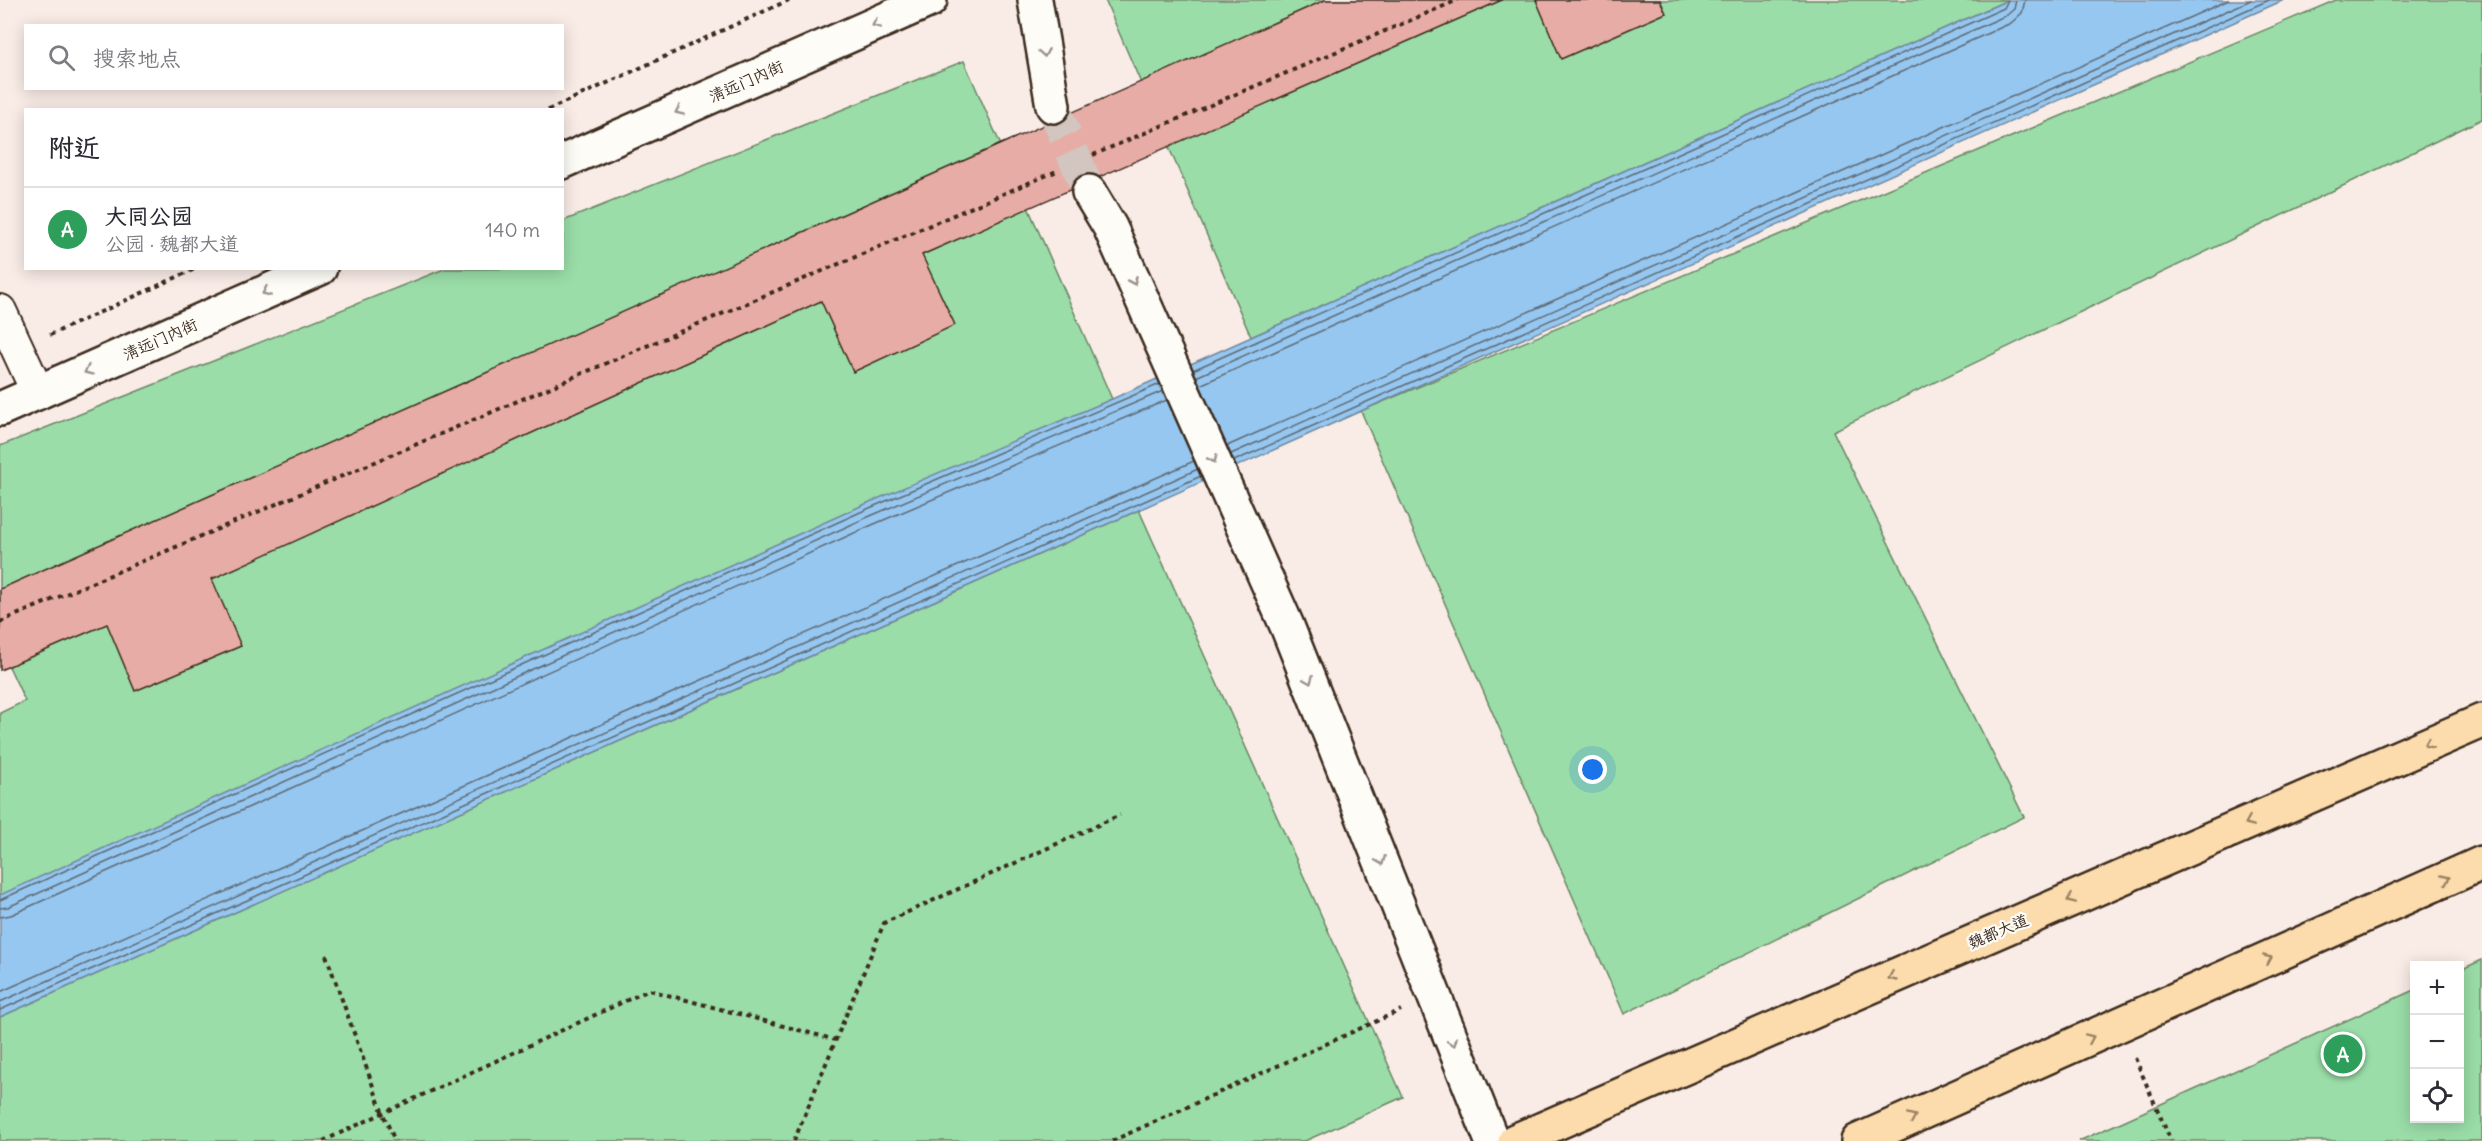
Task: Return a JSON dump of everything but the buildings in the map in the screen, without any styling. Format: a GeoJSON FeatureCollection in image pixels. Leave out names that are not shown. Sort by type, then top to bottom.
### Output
{"type":"FeatureCollection","features":[{"type":"Feature","properties":{"kind":"main road","name":"清远门内街"},"geometry":{"type":"LineString","coordinates":[[564,161],[930,0]]}},
{"type":"Feature","properties":{"kind":"main road"},"geometry":{"type":"LineString","coordinates":[[1035,0],[1053,106]]}},
{"type":"Feature","properties":{"kind":"main road"},"geometry":{"type":"LineString","coordinates":[[1089,192],[1110,227],[1287,626],[1492,1141]]}},
{"type":"Feature","properties":{"kind":"main road","name":"清远门内街"},"geometry":{"type":"LineString","coordinates":[[0,410],[315,270]]}},
{"type":"Feature","properties":{"kind":"main road","name":"魏都大道"},"geometry":{"type":"LineString","coordinates":[[1515,1141],[2482,721]]}},
{"type":"Feature","properties":{"kind":"main road"},"geometry":{"type":"LineString","coordinates":[[1858,1141],[2482,863]]}},
{"type":"Feature","properties":{"kind":"street"},"geometry":{"type":"LineString","coordinates":[[0,311],[38,393]]}},
{"type":"Feature","properties":{"kind":"path"},"geometry":{"type":"LineString","coordinates":[[552,108],[789,0]]}},
{"type":"Feature","properties":{"kind":"path"},"geometry":{"type":"LineString","coordinates":[[1085,159],[1458,0]]}},
{"type":"Feature","properties":{"kind":"path"},"geometry":{"type":"LineString","coordinates":[[0,622],[1063,168]]}},
{"type":"Feature","properties":{"kind":"path"},"geometry":{"type":"LineString","coordinates":[[18,350],[193,270]]}},
{"type":"Feature","properties":{"kind":"path"},"geometry":{"type":"LineString","coordinates":[[794,1141],[884,923],[1120,815]]}},
{"type":"Feature","properties":{"kind":"path"},"geometry":{"type":"LineString","coordinates":[[326,955],[395,1141]]}},
{"type":"Feature","properties":{"kind":"path"},"geometry":{"type":"LineString","coordinates":[[323,1141],[649,990],[836,1040]]}},
{"type":"Feature","properties":{"kind":"path"},"geometry":{"type":"LineString","coordinates":[[1112,1141],[1434,995]]}},
{"type":"Feature","properties":{"kind":"path"},"geometry":{"type":"LineString","coordinates":[[2120,1024],[2171,1141]]}},
{"type":"Feature","properties":{"kind":"green space"},"geometry":{"type":"Polygon","coordinates":[[[1105,0],[2008,0],[1251,337],[1105,0]]]}},
{"type":"Feature","properties":{"kind":"green space"},"geometry":{"type":"Polygon","coordinates":[[[2336,0],[2482,0],[2482,119],[1833,431],[2024,817],[1624,1014],[1361,411],[2336,0]]]}},
{"type":"Feature","properties":{"kind":"green space"},"geometry":{"type":"Polygon","coordinates":[[[964,61],[1112,399],[0,897],[0,713],[25,701],[0,647],[0,446],[441,270],[564,270],[564,221],[964,61]]]}},
{"type":"Feature","properties":{"kind":"green space"},"geometry":{"type":"Polygon","coordinates":[[[1139,510],[1403,1097],[1305,1141],[0,1141],[0,1017],[1139,510]]]}},
{"type":"Feature","properties":{"kind":"green space"},"geometry":{"type":"Polygon","coordinates":[[[2482,960],[2482,1141],[2079,1141],[2410,992],[2410,1123],[2464,1123],[2464,968],[2482,960]]]}},
{"type":"Feature","properties":{"kind":"water"},"geometry":{"type":"Polygon","coordinates":[[[2008,0],[2284,0],[0,1017],[0,895],[863,505],[1112,399],[2008,0]]]}},
{"type":"Feature","properties":{"kind":"tunnel"},"geometry":{"type":"LineString","coordinates":[[1053,106],[1089,192]]}},
{"type":"Feature","properties":{"kind":"place","name":"大同公园"},"geometry":{"type":"Point","coordinates":[2343,1054]}}]}
